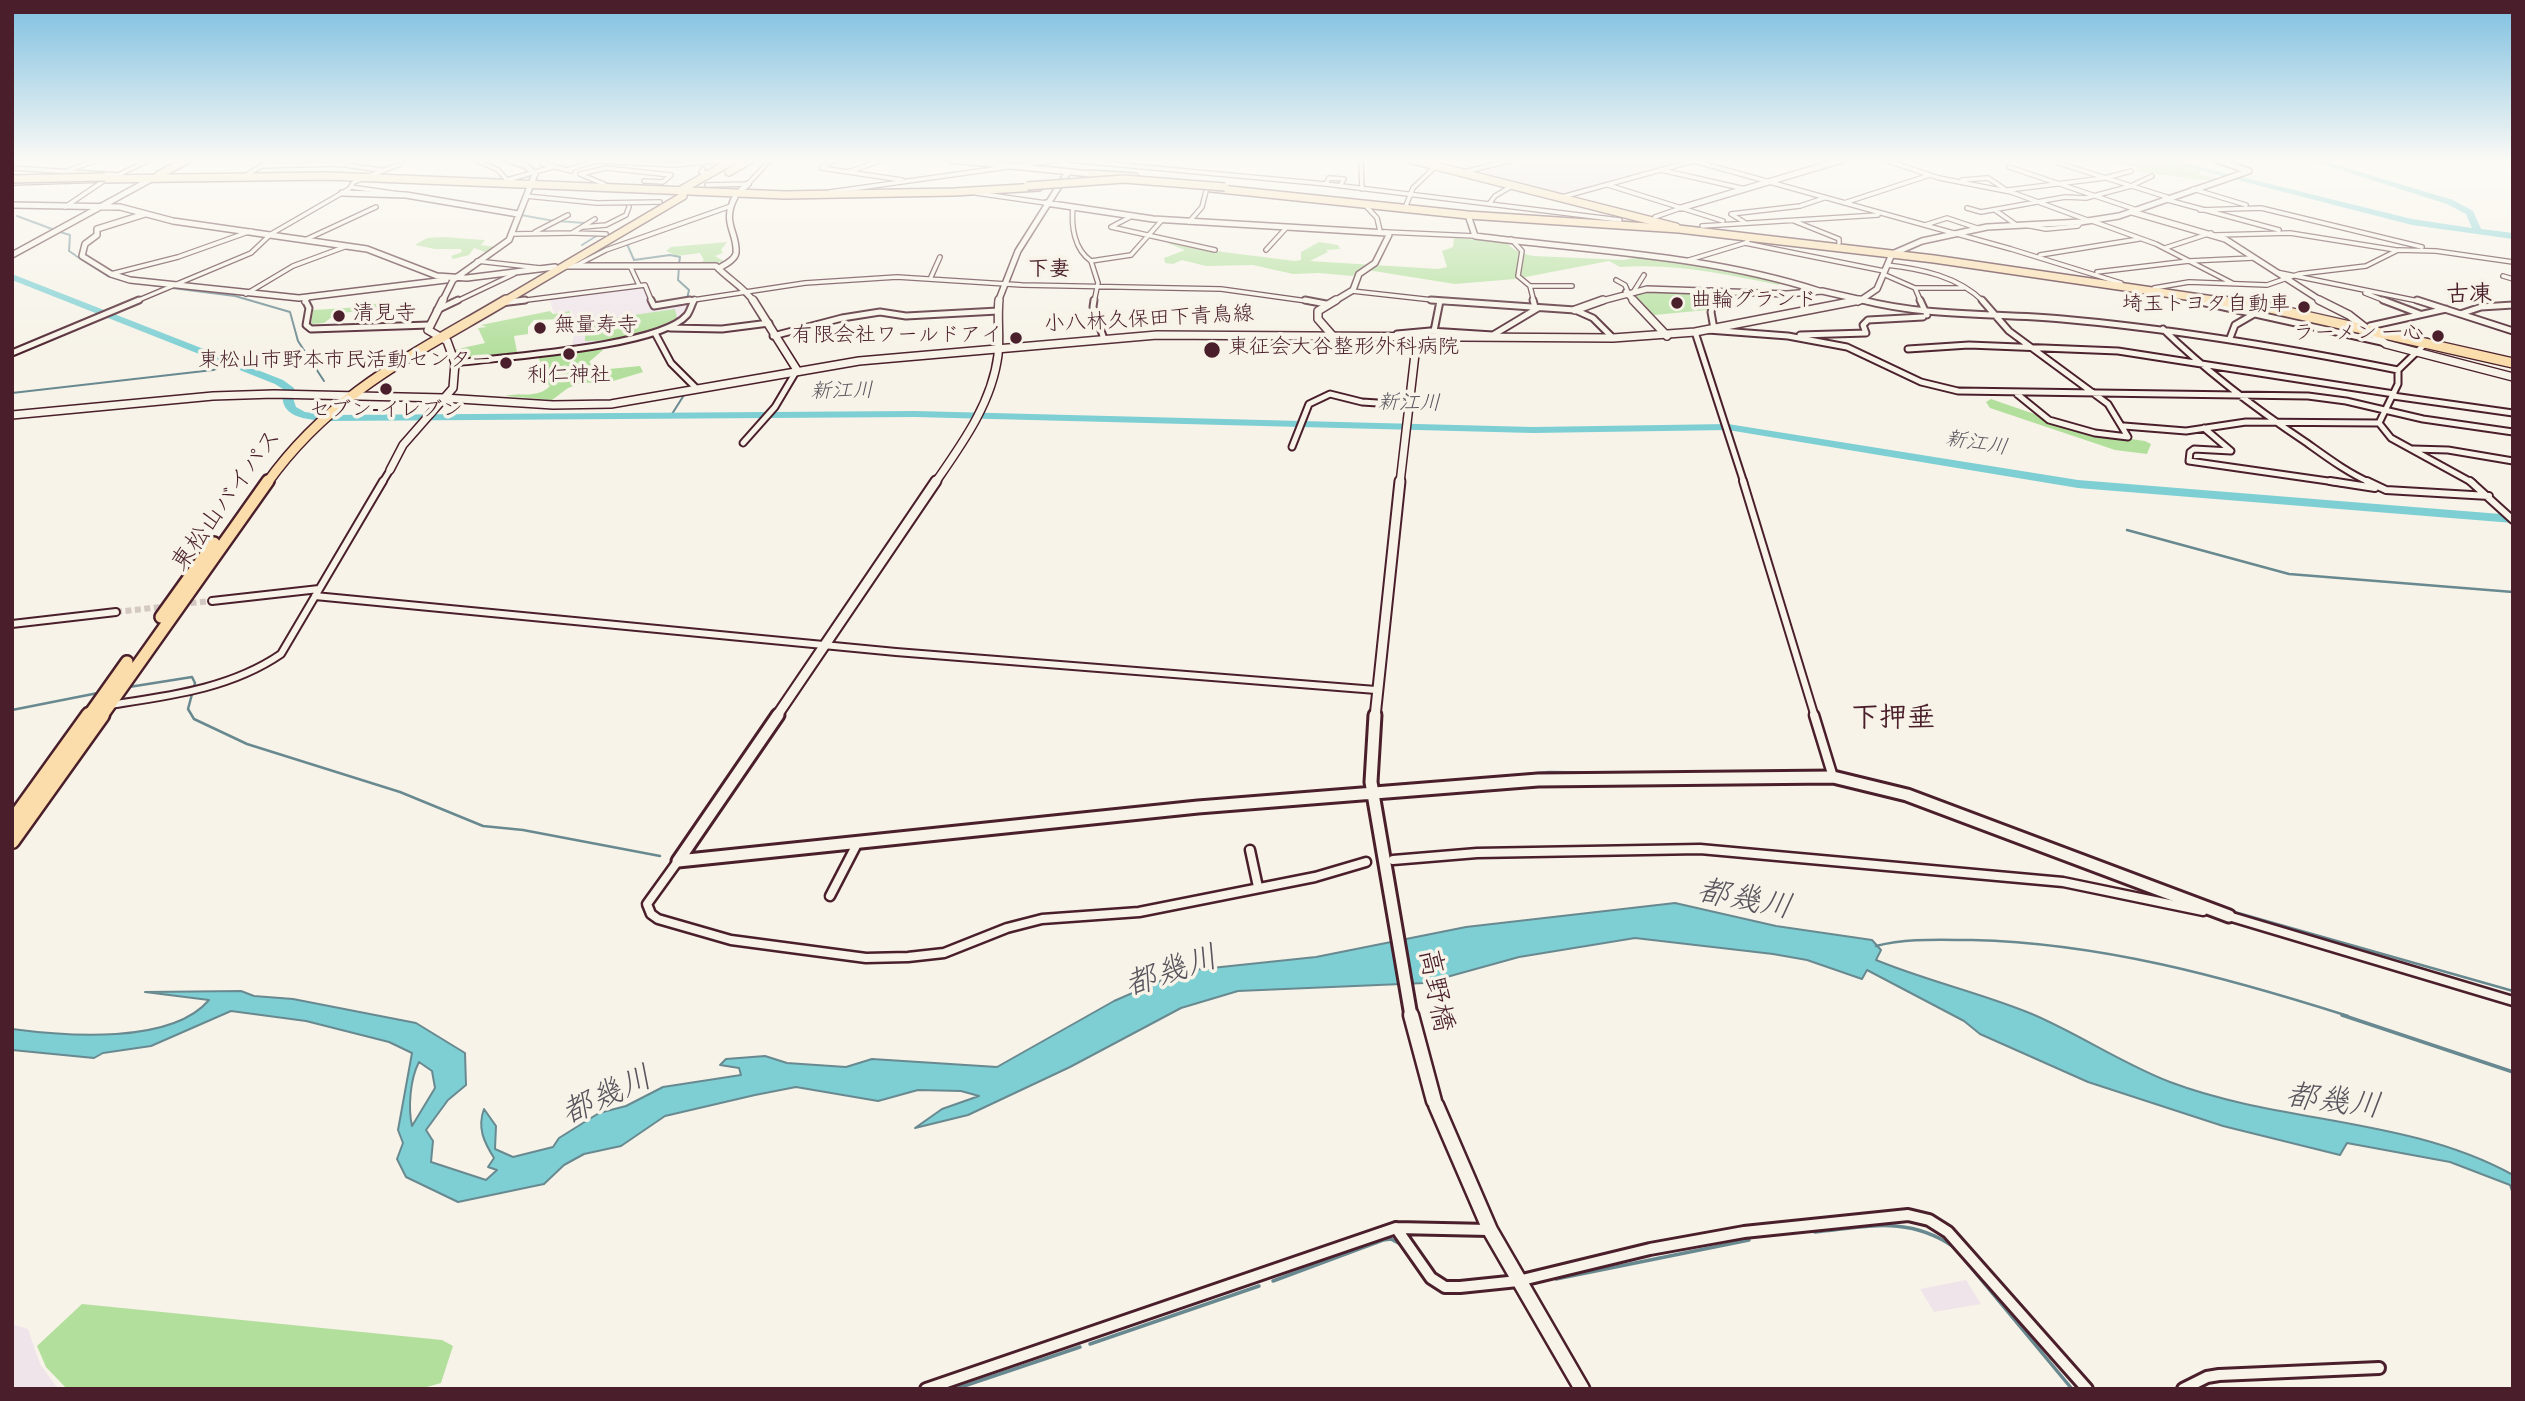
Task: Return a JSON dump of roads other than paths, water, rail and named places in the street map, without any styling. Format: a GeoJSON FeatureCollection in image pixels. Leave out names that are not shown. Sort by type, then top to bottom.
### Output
{"type":"FeatureCollection","features":[{"type":"Feature","properties":{"kind":"main road"},"geometry":{"type":"LineString","coordinates":[[570,258],[621,225]]}},
{"type":"Feature","properties":{"kind":"main road"},"geometry":{"type":"LineString","coordinates":[[570,258],[625,225]]}},
{"type":"Feature","properties":{"kind":"main road"},"geometry":{"type":"LineString","coordinates":[[594,248],[629,225]]}},
{"type":"Feature","properties":{"kind":"main road"},"geometry":{"type":"LineString","coordinates":[[594,248],[633,225]]}},
{"type":"Feature","properties":{"kind":"main road"},"geometry":{"type":"LineString","coordinates":[[1667,225],[2154,288],[2366,326],[2513,362]]}},
{"type":"Feature","properties":{"kind":"main road"},"geometry":{"type":"LineString","coordinates":[[1685,225],[1738,235]]}},
{"type":"Feature","properties":{"kind":"main road"},"geometry":{"type":"LineString","coordinates":[[1692,225],[1839,243],[2169,293],[2366,326],[2513,362]]}},
{"type":"Feature","properties":{"kind":"main road"},"geometry":{"type":"LineString","coordinates":[[1862,300],[1874,293],[1894,253],[1923,241],[2008,225]]}},
{"type":"Feature","properties":{"kind":"main road","name":"東松山バイパス"},"geometry":{"type":"LineString","coordinates":[[12,822],[285,444],[344,395],[440,336],[594,248]]}},
{"type":"Feature","properties":{"kind":"main road","name":"東松山バイパス"},"geometry":{"type":"LineString","coordinates":[[440,336],[560,267],[570,258]]}},
{"type":"Feature","properties":{"kind":"main road","name":"小八林久保田下青鳥線"},"geometry":{"type":"LineString","coordinates":[[12,415],[203,397],[274,394],[444,398],[574,405],[632,401],[797,370],[1104,339],[1180,334],[1613,338],[1667,336],[1826,311],[1862,300]]}},
{"type":"Feature","properties":{"kind":"main road","name":"東松山バイパス"},"geometry":{"type":"LineString","coordinates":[[12,841],[312,423]]}},
{"type":"Feature","properties":{"kind":"street"},"geometry":{"type":"LineString","coordinates":[[12,255],[66,225]]}},
{"type":"Feature","properties":{"kind":"street"},"geometry":{"type":"LineString","coordinates":[[109,225],[97,229],[97,235],[85,244],[82,256],[111,274],[171,286],[245,295],[308,298],[389,289],[456,277],[514,274],[540,268]]}},
{"type":"Feature","properties":{"kind":"street"},"geometry":{"type":"LineString","coordinates":[[208,225],[382,253],[408,268],[430,275],[456,277]]}},
{"type":"Feature","properties":{"kind":"street"},"geometry":{"type":"LineString","coordinates":[[12,353],[251,253],[271,234],[286,225]]}},
{"type":"Feature","properties":{"kind":"street"},"geometry":{"type":"LineString","coordinates":[[307,239],[336,225]]}},
{"type":"Feature","properties":{"kind":"street"},"geometry":{"type":"LineString","coordinates":[[108,706],[211,684],[262,666],[281,654],[403,445],[453,388],[455,363],[447,341],[429,331],[429,325],[437,310],[456,277],[507,242],[515,225]]}},
{"type":"Feature","properties":{"kind":"street"},"geometry":{"type":"LineString","coordinates":[[534,233],[548,225]]}},
{"type":"Feature","properties":{"kind":"street"},"geometry":{"type":"LineString","coordinates":[[572,233],[583,227],[597,225]]}},
{"type":"Feature","properties":{"kind":"street"},"geometry":{"type":"LineString","coordinates":[[575,266],[606,250],[676,225]]}},
{"type":"Feature","properties":{"kind":"street"},"geometry":{"type":"LineString","coordinates":[[719,268],[733,260],[736,253],[729,225]]}},
{"type":"Feature","properties":{"kind":"street"},"geometry":{"type":"LineString","coordinates":[[1035,225],[1003,285],[998,310],[999,348],[977,418],[944,472],[647,904],[651,914],[658,919],[731,940],[866,958],[944,953],[1023,923],[1139,912],[1315,877],[1366,862]]}},
{"type":"Feature","properties":{"kind":"street"},"geometry":{"type":"LineString","coordinates":[[1071,225],[1078,235],[1082,252],[1091,261],[1098,286],[1093,307],[1104,339]]}},
{"type":"Feature","properties":{"kind":"street"},"geometry":{"type":"LineString","coordinates":[[1114,225],[1111,227],[1215,250]]}},
{"type":"Feature","properties":{"kind":"street"},"geometry":{"type":"LineString","coordinates":[[1091,261],[1131,255],[1158,225]]}},
{"type":"Feature","properties":{"kind":"street"},"geometry":{"type":"LineString","coordinates":[[1255,225],[1475,236],[1689,260],[1769,273],[1819,292],[1930,315]]}},
{"type":"Feature","properties":{"kind":"street"},"geometry":{"type":"LineString","coordinates":[[1352,291],[1359,274],[1375,263],[1389,235],[1382,232],[1380,225]]}},
{"type":"Feature","properties":{"kind":"street"},"geometry":{"type":"LineString","coordinates":[[1471,225],[1475,236]]}},
{"type":"Feature","properties":{"kind":"street"},"geometry":{"type":"LineString","coordinates":[[1702,226],[1708,225]]}},
{"type":"Feature","properties":{"kind":"street"},"geometry":{"type":"LineString","coordinates":[[1806,225],[1839,239],[1839,243]]}},
{"type":"Feature","properties":{"kind":"street"},"geometry":{"type":"LineString","coordinates":[[1927,225],[2092,272],[2121,283]]}},
{"type":"Feature","properties":{"kind":"street"},"geometry":{"type":"LineString","coordinates":[[1969,225],[1980,229]]}},
{"type":"Feature","properties":{"kind":"street"},"geometry":{"type":"LineString","coordinates":[[2103,225],[2164,248],[2235,285]]}},
{"type":"Feature","properties":{"kind":"street"},"geometry":{"type":"LineString","coordinates":[[2184,225],[2214,234],[2286,281],[2366,326],[2386,344]]}},
{"type":"Feature","properties":{"kind":"street"},"geometry":{"type":"LineString","coordinates":[[2260,225],[2290,233],[2398,250],[2436,251]]}},
{"type":"Feature","properties":{"kind":"street"},"geometry":{"type":"LineString","coordinates":[[2332,225],[2436,251],[2513,264]]}},
{"type":"Feature","properties":{"kind":"street"},"geometry":{"type":"LineString","coordinates":[[1266,250],[1287,227]]}},
{"type":"Feature","properties":{"kind":"street"},"geometry":{"type":"LineString","coordinates":[[111,274],[189,254],[251,231]]}},
{"type":"Feature","properties":{"kind":"street"},"geometry":{"type":"LineString","coordinates":[[2347,241],[2356,231]]}},
{"type":"Feature","properties":{"kind":"street"},"geometry":{"type":"LineString","coordinates":[[2164,248],[2214,234],[2290,233]]}},
{"type":"Feature","properties":{"kind":"street"},"geometry":{"type":"LineString","coordinates":[[512,234],[606,234]]}},
{"type":"Feature","properties":{"kind":"street"},"geometry":{"type":"LineString","coordinates":[[1689,260],[1745,243],[1752,237]]}},
{"type":"Feature","properties":{"kind":"street"},"geometry":{"type":"LineString","coordinates":[[1511,239],[1522,251],[1518,276],[1530,286],[1537,308]]}},
{"type":"Feature","properties":{"kind":"street"},"geometry":{"type":"LineString","coordinates":[[2036,256],[2139,239]]}},
{"type":"Feature","properties":{"kind":"street"},"geometry":{"type":"LineString","coordinates":[[1745,243],[1885,270],[1928,270],[1968,288],[2011,332],[2095,394],[2124,426],[2128,437],[2060,424],[2041,416],[2017,394]]}},
{"type":"Feature","properties":{"kind":"street"},"geometry":{"type":"LineString","coordinates":[[245,295],[293,266],[347,246]]}},
{"type":"Feature","properties":{"kind":"street"},"geometry":{"type":"LineString","coordinates":[[2154,288],[2189,282],[2267,285],[2286,281],[2294,276],[2367,266],[2398,250]]}},
{"type":"Feature","properties":{"kind":"street"},"geometry":{"type":"LineString","coordinates":[[931,277],[940,257]]}},
{"type":"Feature","properties":{"kind":"street"},"geometry":{"type":"LineString","coordinates":[[2092,272],[2189,261],[2253,258]]}},
{"type":"Feature","properties":{"kind":"street"},"geometry":{"type":"LineString","coordinates":[[477,261],[540,268],[711,265],[719,268],[732,282],[745,289],[797,370],[775,407],[743,443]]}},
{"type":"Feature","properties":{"kind":"street"},"geometry":{"type":"LineString","coordinates":[[631,268],[639,285]]}},
{"type":"Feature","properties":{"kind":"street"},"geometry":{"type":"LineString","coordinates":[[1885,270],[1915,288],[1930,315]]}},
{"type":"Feature","properties":{"kind":"street"},"geometry":{"type":"LineString","coordinates":[[2272,271],[2398,295],[2513,331]]}},
{"type":"Feature","properties":{"kind":"street"},"geometry":{"type":"LineString","coordinates":[[437,310],[514,274]]}},
{"type":"Feature","properties":{"kind":"street"},"geometry":{"type":"LineString","coordinates":[[1629,292],[1644,275]]}},
{"type":"Feature","properties":{"kind":"street"},"geometry":{"type":"LineString","coordinates":[[2502,276],[2513,279]]}},
{"type":"Feature","properties":{"kind":"street"},"geometry":{"type":"LineString","coordinates":[[500,303],[647,285],[654,306],[745,289],[851,278],[931,277],[1003,285],[1245,290],[1326,304]]}},
{"type":"Feature","properties":{"kind":"street"},"geometry":{"type":"LineString","coordinates":[[1616,281],[1625,285],[1667,336]]}},
{"type":"Feature","properties":{"kind":"street"},"geometry":{"type":"LineString","coordinates":[[1530,286],[1572,286]]}},
{"type":"Feature","properties":{"kind":"street"},"geometry":{"type":"LineString","coordinates":[[2349,287],[2420,314]]}},
{"type":"Feature","properties":{"kind":"street"},"geometry":{"type":"LineString","coordinates":[[1915,288],[1968,288]]}},
{"type":"Feature","properties":{"kind":"street"},"geometry":{"type":"LineString","coordinates":[[1711,290],[1715,298],[1710,312],[1711,329],[1793,337],[1858,351],[1933,386],[1974,393],[2324,398],[2456,425],[2513,432]]}},
{"type":"Feature","properties":{"kind":"street"},"geometry":{"type":"LineString","coordinates":[[1332,335],[1317,317],[1318,311],[1352,291],[1440,301],[1575,310],[1594,318],[1613,338]]}},
{"type":"Feature","properties":{"kind":"street"},"geometry":{"type":"LineString","coordinates":[[1575,310],[1629,292],[1819,292]]}},
{"type":"Feature","properties":{"kind":"street"},"geometry":{"type":"LineString","coordinates":[[2169,293],[2513,377]]}},
{"type":"Feature","properties":{"kind":"street"},"geometry":{"type":"LineString","coordinates":[[308,298],[303,301],[309,308],[306,326],[311,329],[429,325]]}},
{"type":"Feature","properties":{"kind":"street"},"geometry":{"type":"LineString","coordinates":[[455,363],[580,345],[614,344],[655,334],[687,315],[695,299]]}},
{"type":"Feature","properties":{"kind":"street"},"geometry":{"type":"LineString","coordinates":[[1434,331],[1440,301]]}},
{"type":"Feature","properties":{"kind":"street"},"geometry":{"type":"LineString","coordinates":[[2460,314],[2481,307],[2513,305]]}},
{"type":"Feature","properties":{"kind":"street"},"geometry":{"type":"LineString","coordinates":[[1386,336],[1434,331],[1493,336],[1537,308]]}},
{"type":"Feature","properties":{"kind":"street"},"geometry":{"type":"LineString","coordinates":[[2366,326],[2447,309]]}},
{"type":"Feature","properties":{"kind":"street"},"geometry":{"type":"LineString","coordinates":[[773,336],[838,319],[894,310],[906,316],[998,310]]}},
{"type":"Feature","properties":{"kind":"street"},"geometry":{"type":"LineString","coordinates":[[2230,338],[2235,326],[2253,314]]}},
{"type":"Feature","properties":{"kind":"street"},"geometry":{"type":"LineString","coordinates":[[1793,337],[1866,333],[1863,325],[1868,320],[1930,315],[1996,316],[2163,329],[2230,338],[2398,370]]}},
{"type":"Feature","properties":{"kind":"street"},"geometry":{"type":"LineString","coordinates":[[666,328],[722,329],[769,324]]}},
{"type":"Feature","properties":{"kind":"street"},"geometry":{"type":"LineString","coordinates":[[2163,329],[2197,362],[2274,421],[2355,476],[2386,490]]}},
{"type":"Feature","properties":{"kind":"street"},"geometry":{"type":"LineString","coordinates":[[1695,332],[1833,777]]}},
{"type":"Feature","properties":{"kind":"street"},"geometry":{"type":"LineString","coordinates":[[655,334],[671,363],[697,389]]}},
{"type":"Feature","properties":{"kind":"street","name":"高野橋"},"geometry":{"type":"LineString","coordinates":[[1417,337],[1376,690],[1372,793],[1409,1008],[1435,1103],[1490,1230],[1582,1389]]}},
{"type":"Feature","properties":{"kind":"street"},"geometry":{"type":"LineString","coordinates":[[2398,370],[2428,342]]}},
{"type":"Feature","properties":{"kind":"street"},"geometry":{"type":"LineString","coordinates":[[1908,349],[1969,345],[2118,351],[2513,413]]}},
{"type":"Feature","properties":{"kind":"street"},"geometry":{"type":"LineString","coordinates":[[2379,424],[2399,378],[2398,370]]}},
{"type":"Feature","properties":{"kind":"street"},"geometry":{"type":"LineString","coordinates":[[1292,447],[1308,404],[1330,394],[1362,402],[1409,404]]}},
{"type":"Feature","properties":{"kind":"street"},"geometry":{"type":"LineString","coordinates":[[2124,426],[2186,431],[2238,422],[2379,424],[2391,438],[2478,486],[2513,520]]}},
{"type":"Feature","properties":{"kind":"street"},"geometry":{"type":"LineString","coordinates":[[2204,428],[2231,451],[2224,453],[2194,449],[2190,452],[2189,461],[2386,490],[2489,496]]}},
{"type":"Feature","properties":{"kind":"street"},"geometry":{"type":"LineString","coordinates":[[2412,449],[2448,450],[2513,461]]}},
{"type":"Feature","properties":{"kind":"street"},"geometry":{"type":"LineString","coordinates":[[212,601],[317,593],[825,644],[1376,690]]}},
{"type":"Feature","properties":{"kind":"street"},"geometry":{"type":"LineString","coordinates":[[12,624],[116,612]]}},
{"type":"Feature","properties":{"kind":"street"},"geometry":{"type":"LineString","coordinates":[[678,861],[1372,793],[1538,780],[1833,777],[1908,795],[2229,916],[2513,1001]]}},
{"type":"Feature","properties":{"kind":"street"},"geometry":{"type":"LineString","coordinates":[[830,896],[858,842]]}},
{"type":"Feature","properties":{"kind":"street"},"geometry":{"type":"LineString","coordinates":[[1393,860],[1477,853],[1700,849],[2063,882],[2229,916]]}},
{"type":"Feature","properties":{"kind":"street"},"geometry":{"type":"LineString","coordinates":[[1250,850],[1258,887]]}},
{"type":"Feature","properties":{"kind":"street"},"geometry":{"type":"LineString","coordinates":[[1396,1228],[1438,1285],[1460,1287],[1518,1281],[1688,1241],[1744,1232],[1908,1215],[1930,1220],[1948,1232],[2087,1389]]}},
{"type":"Feature","properties":{"kind":"street"},"geometry":{"type":"LineString","coordinates":[[926,1389],[1396,1228],[1436,1226],[1466,1232],[1490,1230]]}},
{"type":"Feature","properties":{"kind":"street"},"geometry":{"type":"LineString","coordinates":[[2183,1389],[2207,1377],[2219,1375],[2379,1367]]}},
{"type":"Feature","properties":{"kind":"water","name":"都幾川"},"geometry":{"type":"Polygon","coordinates":[[[1675,903],[1776,926],[1872,940],[1881,950],[1876,960],[2032,1014],[2170,1082],[2212,1096],[2431,1142],[2473,1156],[2513,1175],[2513,1194],[2510,1185],[2450,1162],[2347,1143],[2340,1155],[2223,1126],[2088,1082],[1980,1034],[1964,1021],[1867,970],[1862,979],[1807,960],[1635,938],[1519,957],[1425,983],[1238,991],[1181,1008],[1070,1067],[968,1115],[915,1128],[942,1109],[979,1096],[961,1091],[918,1090],[878,1101],[796,1087],[755,1095],[665,1116],[621,1146],[584,1154],[564,1165],[544,1184],[458,1202],[406,1177],[397,1159],[403,1143],[398,1130],[412,1053],[389,1042],[306,1021],[231,1011],[151,1046],[103,1053],[94,1058],[12,1050],[12,1029],[88,1035],[144,1031],[192,1014],[209,1000],[145,992],[241,991],[254,996],[293,999],[416,1023],[465,1053],[466,1085],[448,1100],[426,1130],[433,1141],[431,1162],[486,1180],[497,1170],[488,1167],[494,1158],[483,1135],[481,1122],[484,1109],[496,1126],[495,1149],[513,1157],[553,1147],[559,1138],[599,1113],[626,1106],[663,1087],[741,1075],[739,1068],[720,1065],[726,1059],[765,1056],[787,1063],[846,1067],[872,1059],[997,1067],[1114,1001],[1183,971],[1316,957],[1466,927],[1675,903]],[[419,1062],[411,1094],[412,1126],[435,1088],[432,1071],[419,1062]]]}},
{"type":"Feature","properties":{"kind":"waterway"},"geometry":{"type":"LineString","coordinates":[[42,225],[52,229]]}},
{"type":"Feature","properties":{"kind":"waterway"},"geometry":{"type":"LineString","coordinates":[[2436,225],[2478,231]]}},
{"type":"Feature","properties":{"kind":"waterway"},"geometry":{"type":"LineString","coordinates":[[2475,225],[2478,231]]}},
{"type":"Feature","properties":{"kind":"waterway"},"geometry":{"type":"LineString","coordinates":[[2478,231],[2513,236]]}},
{"type":"Feature","properties":{"kind":"waterway"},"geometry":{"type":"LineString","coordinates":[[60,232],[70,235],[69,251],[75,255]]}},
{"type":"Feature","properties":{"kind":"waterway"},"geometry":{"type":"LineString","coordinates":[[582,245],[598,235]]}},
{"type":"Feature","properties":{"kind":"waterway"},"geometry":{"type":"LineString","coordinates":[[627,244],[634,260],[670,255],[680,257],[679,264]]}},
{"type":"Feature","properties":{"kind":"waterway"},"geometry":{"type":"LineString","coordinates":[[76,256],[108,276],[122,280]]}},
{"type":"Feature","properties":{"kind":"waterway"},"geometry":{"type":"LineString","coordinates":[[679,267],[678,280],[689,290],[687,299]]}},
{"type":"Feature","properties":{"kind":"waterway","name":"新江川"},"geometry":{"type":"LineString","coordinates":[[12,277],[279,382],[289,388],[287,398],[292,410],[304,415],[328,418],[915,414],[1533,430],[1728,427],[2078,484],[2513,519]]}},
{"type":"Feature","properties":{"kind":"waterway"},"geometry":{"type":"LineString","coordinates":[[153,285],[164,287]]}},
{"type":"Feature","properties":{"kind":"waterway"},"geometry":{"type":"LineString","coordinates":[[172,288],[235,296],[290,312],[298,341],[324,381]]}},
{"type":"Feature","properties":{"kind":"waterway"},"geometry":{"type":"LineString","coordinates":[[12,393],[213,370],[232,363]]}},
{"type":"Feature","properties":{"kind":"waterway"},"geometry":{"type":"LineString","coordinates":[[672,414],[684,395]]}},
{"type":"Feature","properties":{"kind":"waterway"},"geometry":{"type":"LineString","coordinates":[[2127,530],[2289,574],[2513,592]]}},
{"type":"Feature","properties":{"kind":"waterway"},"geometry":{"type":"LineString","coordinates":[[129,687],[192,677],[195,683],[188,709],[194,719],[247,744],[400,792],[483,826],[523,830],[660,856]]}},
{"type":"Feature","properties":{"kind":"waterway"},"geometry":{"type":"LineString","coordinates":[[12,710],[98,693]]}},
{"type":"Feature","properties":{"kind":"waterway"},"geometry":{"type":"LineString","coordinates":[[1398,786],[1549,772],[1625,773]]}},
{"type":"Feature","properties":{"kind":"waterway"},"geometry":{"type":"LineString","coordinates":[[1845,775],[1908,789],[1946,804]]}},
{"type":"Feature","properties":{"kind":"waterway"},"geometry":{"type":"LineString","coordinates":[[1195,802],[1286,794]]}},
{"type":"Feature","properties":{"kind":"waterway"},"geometry":{"type":"LineString","coordinates":[[2231,911],[2513,991]]}},
{"type":"Feature","properties":{"kind":"waterway"},"geometry":{"type":"LineString","coordinates":[[1876,946],[1912,941],[1972,940],[2068,948],[2115,955],[2209,976],[2348,1016]]}},
{"type":"Feature","properties":{"kind":"waterway"},"geometry":{"type":"LineString","coordinates":[[2342,1015],[2513,1072]]}},
{"type":"Feature","properties":{"kind":"waterway"},"geometry":{"type":"LineString","coordinates":[[1815,1232],[1870,1226],[1904,1227],[1920,1230],[1954,1247],[2072,1389]]}},
{"type":"Feature","properties":{"kind":"waterway"},"geometry":{"type":"LineString","coordinates":[[1273,1281],[1383,1240],[1391,1239],[1404,1246]]}},
{"type":"Feature","properties":{"kind":"waterway"},"geometry":{"type":"LineString","coordinates":[[1556,1279],[1749,1240]]}},
{"type":"Feature","properties":{"kind":"waterway"},"geometry":{"type":"LineString","coordinates":[[1090,1344],[1259,1286]]}},
{"type":"Feature","properties":{"kind":"waterway"},"geometry":{"type":"LineString","coordinates":[[955,1389],[1080,1347]]}},
{"type":"Feature","properties":{"kind":"tunnel"},"geometry":{"type":"LineString","coordinates":[[181,604],[212,601]]}},
{"type":"Feature","properties":{"kind":"tunnel"},"geometry":{"type":"LineString","coordinates":[[116,612],[170,606]]}},
{"type":"Feature","properties":{"kind":"place","name":"曲輪グランド"},"geometry":{"type":"Point","coordinates":[1677,303]}},
{"type":"Feature","properties":{"kind":"place","name":"埼玉トヨタ自動車"},"geometry":{"type":"Point","coordinates":[2304,307]}},
{"type":"Feature","properties":{"kind":"place","name":"清見寺"},"geometry":{"type":"Point","coordinates":[339,316]}},
{"type":"Feature","properties":{"kind":"place","name":"無量寿寺"},"geometry":{"type":"Point","coordinates":[540,328]}},
{"type":"Feature","properties":{"kind":"place","name":"ラーメン 一心"},"geometry":{"type":"Point","coordinates":[2438,336]}},
{"type":"Feature","properties":{"kind":"place","name":"有限会社ワールドアイ"},"geometry":{"type":"Point","coordinates":[1016,338]}},
{"type":"Feature","properties":{"kind":"place","name":"東征会大谷整形外科病院"},"geometry":{"type":"Point","coordinates":[1212,350]}},
{"type":"Feature","properties":{"kind":"place","name":"利仁神社"},"geometry":{"type":"Point","coordinates":[569,354]}},
{"type":"Feature","properties":{"kind":"place","name":"東松山市野本市民活動センター"},"geometry":{"type":"Point","coordinates":[506,363]}},
{"type":"Feature","properties":{"kind":"place","name":"セブン-イレブン"},"geometry":{"type":"Point","coordinates":[386,389]}},
{"type":"Feature","properties":{"kind":"district","name":"下妻"},"geometry":{"type":"Point","coordinates":[1049,272]}},
{"type":"Feature","properties":{"kind":"district","name":"古凍"},"geometry":{"type":"Point","coordinates":[2469,298]}},
{"type":"Feature","properties":{"kind":"district","name":"下押垂"},"geometry":{"type":"Point","coordinates":[1893,722]}}]}
